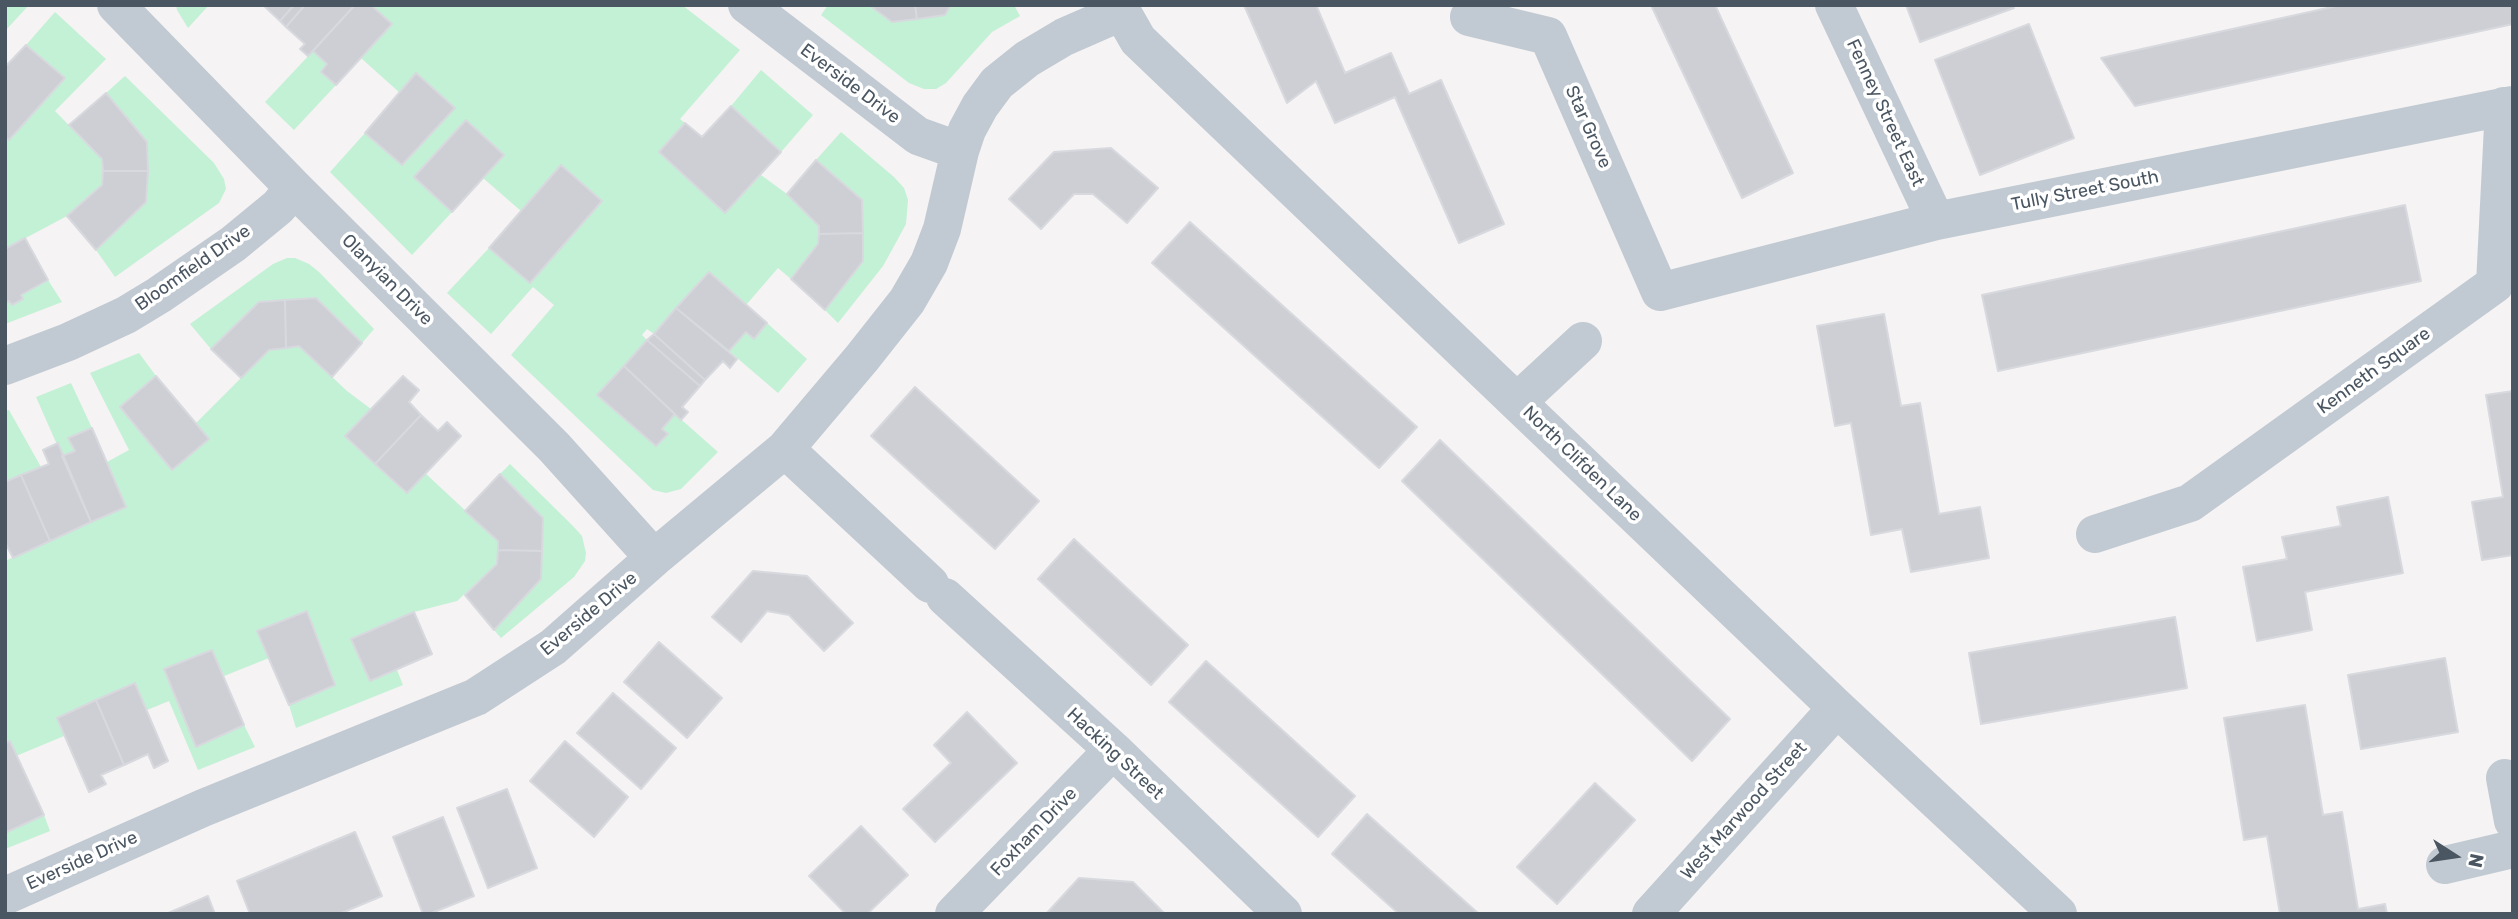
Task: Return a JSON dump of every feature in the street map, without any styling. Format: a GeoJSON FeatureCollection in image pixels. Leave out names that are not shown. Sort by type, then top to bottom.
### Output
{"type":"FeatureCollection","features":[{"type":"Feature","properties":{"kind":"street","name":"Olanyian Drive"},"geometry":{"type":"LineString","coordinates":[[116,5],[294,188],[554,447],[654,558]]}},
{"type":"Feature","properties":{"kind":"street","name":"Everside Drive"},"geometry":{"type":"LineString","coordinates":[[747,5],[918,136],[960,150]]}},
{"type":"Feature","properties":{"kind":"street","name":"Fenney Street East"},"geometry":{"type":"LineString","coordinates":[[1834,5],[1936,221]]}},
{"type":"Feature","properties":{"kind":"street","name":"Everside Drive"},"geometry":{"type":"LineString","coordinates":[[5,896],[204,808],[475,697],[553,648],[654,558],[785,449],[907,300],[929,263],[942,229],[960,150],[980,106],[998,83],[1027,59],[1119,9]]}},
{"type":"Feature","properties":{"kind":"street","name":"North Clifden Lane"},"geometry":{"type":"LineString","coordinates":[[1119,9],[1138,40],[1837,708],[2058,914]]}},
{"type":"Feature","properties":{"kind":"street","name":"Star Grove"},"geometry":{"type":"LineString","coordinates":[[1469,17],[1548,36],[1660,292]]}},
{"type":"Feature","properties":{"kind":"street","name":"Tully Street South"},"geometry":{"type":"LineString","coordinates":[[1660,292],[1936,221],[2508,105]]}},
{"type":"Feature","properties":{"kind":"street","name":"Kenneth Square"},"geometry":{"type":"LineString","coordinates":[[2095,534],[2190,503],[2495,284],[2508,105]]}},
{"type":"Feature","properties":{"kind":"street","name":"Bloomfield Drive"},"geometry":{"type":"LineString","coordinates":[[5,366],[68,342],[126,315],[159,295],[233,244],[278,207],[294,188]]}},
{"type":"Feature","properties":{"kind":"street"},"geometry":{"type":"LineString","coordinates":[[1517,402],[1583,341]]}},
{"type":"Feature","properties":{"kind":"street","name":"Hacking Street"},"geometry":{"type":"LineString","coordinates":[[785,449],[1113,750],[1283,914]]}},
{"type":"Feature","properties":{"kind":"street","name":"West Marwood Street"},"geometry":{"type":"LineString","coordinates":[[1651,914],[1837,708]]}},
{"type":"Feature","properties":{"kind":"street","name":"Foxham Drive"},"geometry":{"type":"LineString","coordinates":[[954,914],[1113,750]]}},
{"type":"Feature","properties":{"kind":"street"},"geometry":{"type":"LineString","coordinates":[[2505,778],[2513,821]]}},
{"type":"Feature","properties":{"kind":"street"},"geometry":{"type":"LineString","coordinates":[[2445,865],[2513,849]]}},
{"type":"Feature","properties":{"kind":"green space"},"geometry":{"type":"Polygon","coordinates":[[[5,5],[29,5],[5,31],[5,5]]]}},
{"type":"Feature","properties":{"kind":"green space"},"geometry":{"type":"Polygon","coordinates":[[[176,5],[209,5],[188,28],[176,5]]]}},
{"type":"Feature","properties":{"kind":"green space"},"geometry":{"type":"Polygon","coordinates":[[[371,5],[682,5],[740,50],[680,119],[685,123],[660,153],[725,213],[761,175],[787,194],[819,226],[818,244],[791,279],[778,268],[746,305],[709,272],[654,334],[647,329],[642,335],[647,340],[598,395],[656,446],[667,434],[662,429],[675,414],[718,452],[681,489],[666,493],[653,490],[511,355],[554,305],[533,287],[491,334],[447,293],[489,248],[530,283],[602,201],[561,165],[521,211],[483,178],[503,155],[466,121],[415,177],[452,212],[412,255],[330,172],[365,133],[403,165],[455,108],[417,74],[400,93],[361,58],[392,24],[371,5]]]}},
{"type":"Feature","properties":{"kind":"green space"},"geometry":{"type":"Polygon","coordinates":[[[828,5],[869,5],[893,22],[945,15],[951,5],[1014,5],[1020,16],[992,32],[946,83],[936,89],[924,89],[909,83],[821,15],[828,5]]]}},
{"type":"Feature","properties":{"kind":"green space"},"geometry":{"type":"Polygon","coordinates":[[[55,12],[106,59],[55,111],[102,159],[102,185],[67,216],[5,249],[5,137],[9,140],[65,78],[26,45],[55,12]]]}},
{"type":"Feature","properties":{"kind":"green space"},"geometry":{"type":"Polygon","coordinates":[[[313,51],[327,64],[321,72],[336,85],[294,130],[265,102],[313,51]]]}},
{"type":"Feature","properties":{"kind":"green space"},"geometry":{"type":"Polygon","coordinates":[[[761,70],[813,115],[781,152],[731,106],[761,70]]]}},
{"type":"Feature","properties":{"kind":"green space"},"geometry":{"type":"Polygon","coordinates":[[[125,76],[214,163],[224,179],[226,189],[219,203],[115,277],[96,250],[146,202],[148,171],[147,142],[106,93],[125,76]]]}},
{"type":"Feature","properties":{"kind":"green space"},"geometry":{"type":"Polygon","coordinates":[[[841,132],[894,177],[904,188],[908,200],[906,224],[883,266],[838,323],[825,310],[863,261],[862,200],[816,160],[841,132]]]}},
{"type":"Feature","properties":{"kind":"green space"},"geometry":{"type":"Polygon","coordinates":[[[287,258],[295,258],[309,264],[319,272],[374,329],[362,343],[315,298],[259,302],[211,349],[190,324],[273,264],[287,258]]]}},
{"type":"Feature","properties":{"kind":"green space"},"geometry":{"type":"Polygon","coordinates":[[[48,280],[62,302],[5,324],[5,303],[9,301],[12,305],[23,299],[21,295],[48,280]]]}},
{"type":"Feature","properties":{"kind":"green space"},"geometry":{"type":"Polygon","coordinates":[[[767,323],[807,359],[778,393],[729,351],[746,332],[754,339],[767,323]]]}},
{"type":"Feature","properties":{"kind":"green space"},"geometry":{"type":"Polygon","coordinates":[[[299,346],[347,391],[371,409],[345,437],[406,493],[425,473],[498,541],[497,564],[457,601],[414,612],[351,639],[370,681],[397,670],[403,685],[296,728],[289,705],[335,685],[307,611],[269,658],[224,676],[212,650],[164,669],[196,747],[244,725],[255,747],[198,770],[169,701],[147,710],[135,683],[57,718],[64,736],[16,756],[10,741],[5,743],[5,561],[126,507],[107,462],[129,450],[90,373],[139,353],[156,376],[120,407],[172,469],[209,439],[196,423],[269,350],[299,346]]]}},
{"type":"Feature","properties":{"kind":"green space"},"geometry":{"type":"Polygon","coordinates":[[[71,383],[92,428],[69,438],[75,451],[62,456],[36,397],[71,383]]]}},
{"type":"Feature","properties":{"kind":"green space"},"geometry":{"type":"Polygon","coordinates":[[[9,410],[41,467],[5,482],[5,411],[9,410]]]}},
{"type":"Feature","properties":{"kind":"green space"},"geometry":{"type":"Polygon","coordinates":[[[510,464],[582,536],[586,553],[585,561],[574,577],[501,638],[494,630],[541,578],[542,518],[500,474],[510,464]]]}},
{"type":"Feature","properties":{"kind":"green space"},"geometry":{"type":"Polygon","coordinates":[[[44,815],[50,831],[5,849],[5,833],[44,815]]]}},
{"type":"Feature","properties":{"kind":"building"},"geometry":{"type":"Polygon","coordinates":[[[263,5],[294,5],[280,21],[263,5]]]}},
{"type":"Feature","properties":{"kind":"building"},"geometry":{"type":"Polygon","coordinates":[[[294,5],[305,5],[286,27],[280,21],[294,5]]]}},
{"type":"Feature","properties":{"kind":"building"},"geometry":{"type":"Polygon","coordinates":[[[305,5],[355,5],[308,56],[300,49],[305,44],[286,27],[305,5]]]}},
{"type":"Feature","properties":{"kind":"building"},"geometry":{"type":"Polygon","coordinates":[[[355,5],[371,5],[392,24],[336,85],[321,72],[327,64],[313,51],[355,5]]]}},
{"type":"Feature","properties":{"kind":"building"},"geometry":{"type":"Polygon","coordinates":[[[869,5],[915,5],[917,19],[892,22],[869,5]]]}},
{"type":"Feature","properties":{"kind":"building"},"geometry":{"type":"Polygon","coordinates":[[[915,5],[951,5],[945,15],[917,19],[915,5]]]}},
{"type":"Feature","properties":{"kind":"building"},"geometry":{"type":"Polygon","coordinates":[[[1244,5],[1316,5],[1345,73],[1391,53],[1409,94],[1441,80],[1504,224],[1459,243],[1395,97],[1335,123],[1316,81],[1287,103],[1244,5]]]}},
{"type":"Feature","properties":{"kind":"building"},"geometry":{"type":"Polygon","coordinates":[[[1651,5],[1715,5],[1793,173],[1742,198],[1651,5]]]}},
{"type":"Feature","properties":{"kind":"building"},"geometry":{"type":"Polygon","coordinates":[[[1906,5],[2013,5],[2014,8],[1920,42],[1906,5]]]}},
{"type":"Feature","properties":{"kind":"building"},"geometry":{"type":"Polygon","coordinates":[[[2341,5],[2513,5],[2513,24],[2135,106],[2101,58],[2341,5]]]}},
{"type":"Feature","properties":{"kind":"building"},"geometry":{"type":"Polygon","coordinates":[[[2029,24],[2074,138],[1980,175],[1935,60],[2029,24]]]}},
{"type":"Feature","properties":{"kind":"building"},"geometry":{"type":"Polygon","coordinates":[[[26,45],[65,78],[9,140],[5,137],[5,67],[26,45]]]}},
{"type":"Feature","properties":{"kind":"building"},"geometry":{"type":"Polygon","coordinates":[[[416,73],[455,108],[402,165],[365,133],[416,73]]]}},
{"type":"Feature","properties":{"kind":"building"},"geometry":{"type":"Polygon","coordinates":[[[106,93],[147,142],[148,171],[103,171],[102,159],[69,125],[106,93]]]}},
{"type":"Feature","properties":{"kind":"building"},"geometry":{"type":"Polygon","coordinates":[[[731,106],[781,152],[725,213],[659,152],[685,123],[702,137],[731,106]]]}},
{"type":"Feature","properties":{"kind":"building"},"geometry":{"type":"Polygon","coordinates":[[[466,120],[504,155],[452,212],[414,177],[466,120]]]}},
{"type":"Feature","properties":{"kind":"building"},"geometry":{"type":"Polygon","coordinates":[[[1111,148],[1158,188],[1127,223],[1093,194],[1074,194],[1041,229],[1009,199],[1054,152],[1111,148]]]}},
{"type":"Feature","properties":{"kind":"building"},"geometry":{"type":"Polygon","coordinates":[[[816,160],[862,200],[863,233],[819,234],[819,226],[787,194],[816,160]]]}},
{"type":"Feature","properties":{"kind":"building"},"geometry":{"type":"Polygon","coordinates":[[[561,165],[602,201],[530,283],[489,248],[561,165]]]}},
{"type":"Feature","properties":{"kind":"building"},"geometry":{"type":"Polygon","coordinates":[[[103,171],[148,171],[146,202],[96,250],[67,216],[102,185],[103,171]]]}},
{"type":"Feature","properties":{"kind":"building"},"geometry":{"type":"Polygon","coordinates":[[[2405,205],[2421,281],[1998,371],[1982,295],[2405,205]]]}},
{"type":"Feature","properties":{"kind":"building"},"geometry":{"type":"Polygon","coordinates":[[[1190,222],[1417,427],[1379,468],[1152,263],[1190,222]]]}},
{"type":"Feature","properties":{"kind":"building"},"geometry":{"type":"Polygon","coordinates":[[[863,233],[863,261],[825,310],[791,279],[818,244],[819,234],[863,233]]]}},
{"type":"Feature","properties":{"kind":"building"},"geometry":{"type":"Polygon","coordinates":[[[25,238],[48,280],[21,295],[23,299],[12,305],[9,301],[5,303],[5,249],[25,238]]]}},
{"type":"Feature","properties":{"kind":"building"},"geometry":{"type":"Polygon","coordinates":[[[709,272],[767,323],[754,339],[746,332],[729,351],[676,308],[709,272]]]}},
{"type":"Feature","properties":{"kind":"building"},"geometry":{"type":"Polygon","coordinates":[[[316,298],[362,343],[332,377],[299,346],[286,348],[285,300],[316,298]]]}},
{"type":"Feature","properties":{"kind":"building"},"geometry":{"type":"Polygon","coordinates":[[[285,300],[286,348],[269,350],[241,378],[211,349],[259,302],[285,300]]]}},
{"type":"Feature","properties":{"kind":"building"},"geometry":{"type":"Polygon","coordinates":[[[676,308],[737,359],[730,368],[723,361],[705,380],[654,334],[676,308]]]}},
{"type":"Feature","properties":{"kind":"building"},"geometry":{"type":"Polygon","coordinates":[[[1884,314],[1901,406],[1920,403],[1939,514],[1980,507],[1989,558],[1911,572],[1902,529],[1871,535],[1851,423],[1835,426],[1817,326],[1884,314]]]}},
{"type":"Feature","properties":{"kind":"building"},"geometry":{"type":"Polygon","coordinates":[[[654,334],[705,380],[700,386],[647,340],[654,334]]]}},
{"type":"Feature","properties":{"kind":"building"},"geometry":{"type":"Polygon","coordinates":[[[647,340],[700,386],[682,407],[688,412],[681,420],[624,366],[647,340]]]}},
{"type":"Feature","properties":{"kind":"building"},"geometry":{"type":"Polygon","coordinates":[[[624,366],[675,414],[662,429],[668,434],[656,446],[597,395],[624,366]]]}},
{"type":"Feature","properties":{"kind":"building"},"geometry":{"type":"Polygon","coordinates":[[[156,376],[209,439],[172,470],[120,407],[156,376]]]}},
{"type":"Feature","properties":{"kind":"building"},"geometry":{"type":"Polygon","coordinates":[[[403,376],[419,390],[409,402],[421,415],[375,464],[345,436],[403,376]]]}},
{"type":"Feature","properties":{"kind":"building"},"geometry":{"type":"Polygon","coordinates":[[[915,387],[1039,501],[995,549],[871,436],[915,387]]]}},
{"type":"Feature","properties":{"kind":"building"},"geometry":{"type":"Polygon","coordinates":[[[2513,391],[2513,555],[2482,560],[2472,502],[2503,497],[2486,395],[2513,391]]]}},
{"type":"Feature","properties":{"kind":"building"},"geometry":{"type":"Polygon","coordinates":[[[421,415],[438,431],[447,422],[461,436],[407,493],[375,464],[421,415]]]}},
{"type":"Feature","properties":{"kind":"building"},"geometry":{"type":"Polygon","coordinates":[[[92,428],[126,507],[91,522],[62,456],[75,451],[68,438],[92,428]]]}},
{"type":"Feature","properties":{"kind":"building"},"geometry":{"type":"Polygon","coordinates":[[[1440,440],[1730,719],[1692,761],[1402,481],[1440,440]]]}},
{"type":"Feature","properties":{"kind":"building"},"geometry":{"type":"Polygon","coordinates":[[[58,443],[91,522],[50,541],[21,475],[49,464],[43,450],[58,443]]]}},
{"type":"Feature","properties":{"kind":"building"},"geometry":{"type":"Polygon","coordinates":[[[500,474],[543,518],[542,551],[498,550],[498,541],[465,511],[500,474]]]}},
{"type":"Feature","properties":{"kind":"building"},"geometry":{"type":"Polygon","coordinates":[[[21,475],[50,541],[13,558],[5,542],[5,482],[21,475]]]}},
{"type":"Feature","properties":{"kind":"building"},"geometry":{"type":"Polygon","coordinates":[[[2388,497],[2403,573],[2305,592],[2312,630],[2257,641],[2243,567],[2287,559],[2282,537],[2341,526],[2337,507],[2388,497]]]}},
{"type":"Feature","properties":{"kind":"building"},"geometry":{"type":"Polygon","coordinates":[[[1074,539],[1188,645],[1151,685],[1038,579],[1074,539]]]}},
{"type":"Feature","properties":{"kind":"building"},"geometry":{"type":"Polygon","coordinates":[[[498,550],[542,551],[541,579],[494,630],[465,595],[497,564],[498,550]]]}},
{"type":"Feature","properties":{"kind":"building"},"geometry":{"type":"Polygon","coordinates":[[[753,571],[807,576],[853,623],[824,651],[789,615],[767,611],[741,642],[712,617],[753,571]]]}},
{"type":"Feature","properties":{"kind":"building"},"geometry":{"type":"Polygon","coordinates":[[[307,611],[335,685],[289,705],[257,631],[307,611]]]}},
{"type":"Feature","properties":{"kind":"building"},"geometry":{"type":"Polygon","coordinates":[[[414,612],[432,654],[370,681],[351,639],[414,612]]]}},
{"type":"Feature","properties":{"kind":"building"},"geometry":{"type":"Polygon","coordinates":[[[2175,617],[2187,688],[1981,724],[1969,653],[2175,617]]]}},
{"type":"Feature","properties":{"kind":"building"},"geometry":{"type":"Polygon","coordinates":[[[659,642],[722,698],[687,738],[624,682],[659,642]]]}},
{"type":"Feature","properties":{"kind":"building"},"geometry":{"type":"Polygon","coordinates":[[[212,650],[244,725],[196,747],[164,669],[212,650]]]}},
{"type":"Feature","properties":{"kind":"building"},"geometry":{"type":"Polygon","coordinates":[[[2445,658],[2458,732],[2361,749],[2348,675],[2445,658]]]}},
{"type":"Feature","properties":{"kind":"building"},"geometry":{"type":"Polygon","coordinates":[[[1206,661],[1355,796],[1318,837],[1169,702],[1206,661]]]}},
{"type":"Feature","properties":{"kind":"building"},"geometry":{"type":"Polygon","coordinates":[[[135,683],[168,761],[154,768],[148,754],[124,765],[96,700],[135,683]]]}},
{"type":"Feature","properties":{"kind":"building"},"geometry":{"type":"Polygon","coordinates":[[[613,693],[676,748],[641,789],[577,733],[613,693]]]}},
{"type":"Feature","properties":{"kind":"building"},"geometry":{"type":"Polygon","coordinates":[[[96,700],[124,765],[101,775],[106,784],[89,792],[57,718],[96,700]]]}},
{"type":"Feature","properties":{"kind":"building"},"geometry":{"type":"Polygon","coordinates":[[[2305,705],[2323,815],[2342,812],[2358,909],[2385,904],[2387,914],[2280,914],[2267,836],[2244,840],[2224,718],[2305,705]]]}},
{"type":"Feature","properties":{"kind":"building"},"geometry":{"type":"Polygon","coordinates":[[[967,712],[1017,763],[935,842],[903,809],[951,763],[934,745],[967,712]]]}},
{"type":"Feature","properties":{"kind":"building"},"geometry":{"type":"Polygon","coordinates":[[[10,741],[44,815],[5,833],[5,743],[10,741]]]}},
{"type":"Feature","properties":{"kind":"building"},"geometry":{"type":"Polygon","coordinates":[[[565,741],[628,797],[594,837],[530,781],[565,741]]]}},
{"type":"Feature","properties":{"kind":"building"},"geometry":{"type":"Polygon","coordinates":[[[1595,783],[1635,820],[1557,904],[1517,867],[1595,783]]]}},
{"type":"Feature","properties":{"kind":"building"},"geometry":{"type":"Polygon","coordinates":[[[507,789],[537,868],[488,888],[457,808],[507,789]]]}},
{"type":"Feature","properties":{"kind":"building"},"geometry":{"type":"Polygon","coordinates":[[[1367,814],[1479,914],[1399,914],[1332,854],[1367,814]]]}},
{"type":"Feature","properties":{"kind":"building"},"geometry":{"type":"Polygon","coordinates":[[[443,817],[474,896],[423,914],[393,837],[443,817]]]}},
{"type":"Feature","properties":{"kind":"building"},"geometry":{"type":"Polygon","coordinates":[[[861,826],[908,875],[867,914],[846,914],[809,876],[861,826]]]}},
{"type":"Feature","properties":{"kind":"building"},"geometry":{"type":"Polygon","coordinates":[[[355,832],[382,896],[339,914],[250,914],[237,881],[355,832]]]}},
{"type":"Feature","properties":{"kind":"building"},"geometry":{"type":"Polygon","coordinates":[[[1079,878],[1133,882],[1165,914],[1046,914],[1079,878]]]}},
{"type":"Feature","properties":{"kind":"building"},"geometry":{"type":"Polygon","coordinates":[[[208,896],[215,914],[166,914],[208,896]]]}}]}
